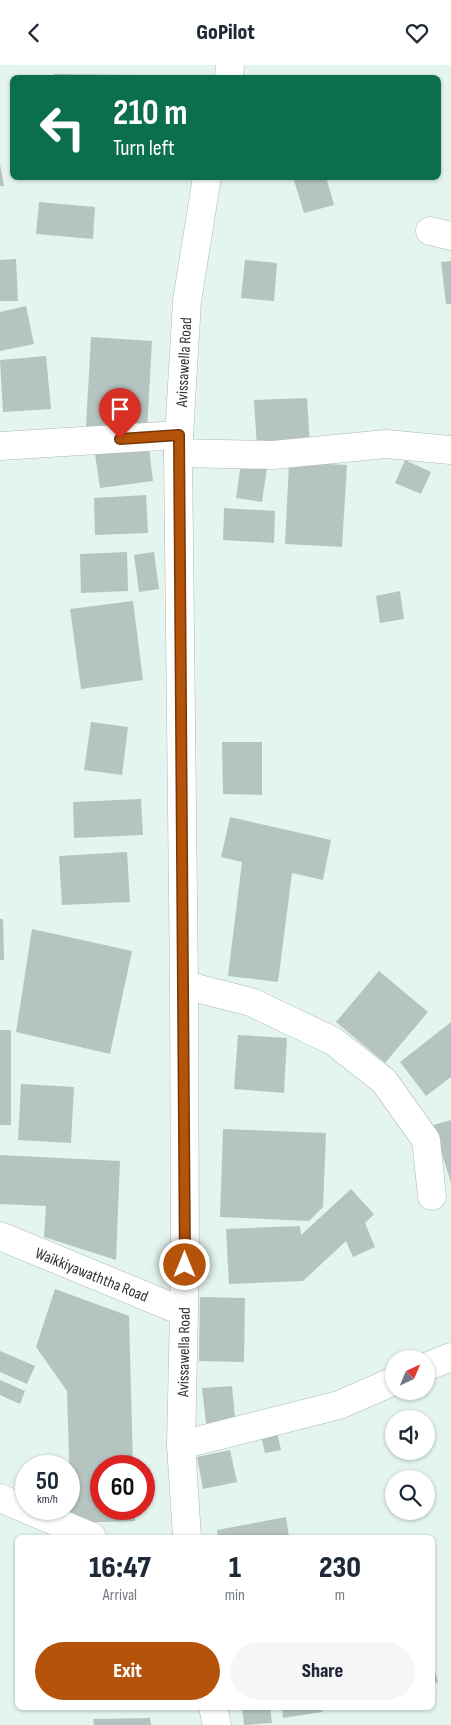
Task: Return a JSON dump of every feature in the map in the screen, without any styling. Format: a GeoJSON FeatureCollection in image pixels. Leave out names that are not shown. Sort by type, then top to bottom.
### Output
{"type":"FeatureCollection","features":[{"type":"Feature","properties":{"kind":"main road","name":"Avissawella Road"},"geometry":{"type":"LineString","coordinates":[[187,1535],[181,1445],[184,1312],[184,985],[179,444],[187,301],[207,180]]}},
{"type":"Feature","properties":{"kind":"main road"},"geometry":{"type":"LineString","coordinates":[[0,446],[179,444],[273,455],[386,444],[451,450]]}},
{"type":"Feature","properties":{"kind":"main road"},"geometry":{"type":"LineString","coordinates":[[184,985],[251,1002],[333,1041],[384,1081],[426,1140],[432,1196]]}},
{"type":"Feature","properties":{"kind":"main road","name":"Waikkiyawaththa Road"},"geometry":{"type":"LineString","coordinates":[[0,1236],[184,1312]]}},
{"type":"Feature","properties":{"kind":"main road"},"geometry":{"type":"LineString","coordinates":[[435,1363],[451,1357]]}},
{"type":"Feature","properties":{"kind":"main road"},"geometry":{"type":"LineString","coordinates":[[181,1445],[339,1405],[385,1385]]}},
{"type":"Feature","properties":{"kind":"main road"},"geometry":{"type":"LineString","coordinates":[[0,1498],[87,1535]]}},
{"type":"Feature","properties":{"kind":"main road"},"geometry":{"type":"LineString","coordinates":[[214,1710],[217,1725]]}},
{"type":"Feature","properties":{"kind":"building"},"geometry":{"type":"Polygon","coordinates":[[[54,74],[135,75],[54,75],[54,74]]]}},
{"type":"Feature","properties":{"kind":"building"},"geometry":{"type":"Polygon","coordinates":[[[0,164],[4,186],[0,186],[0,164]]]}},
{"type":"Feature","properties":{"kind":"building"},"geometry":{"type":"Polygon","coordinates":[[[294,180],[327,180],[334,205],[304,213],[294,180]]]}},
{"type":"Feature","properties":{"kind":"building"},"geometry":{"type":"Polygon","coordinates":[[[39,202],[95,207],[93,239],[36,234],[39,202]]]}},
{"type":"Feature","properties":{"kind":"building"},"geometry":{"type":"Polygon","coordinates":[[[16,259],[18,301],[0,301],[0,260],[16,259]]]}},
{"type":"Feature","properties":{"kind":"building"},"geometry":{"type":"Polygon","coordinates":[[[245,260],[277,263],[274,301],[241,298],[245,260]]]}},
{"type":"Feature","properties":{"kind":"building"},"geometry":{"type":"Polygon","coordinates":[[[451,261],[451,304],[446,304],[441,262],[451,261]]]}},
{"type":"Feature","properties":{"kind":"building"},"geometry":{"type":"Polygon","coordinates":[[[26,306],[34,344],[0,351],[0,312],[26,306]]]}},
{"type":"Feature","properties":{"kind":"building"},"geometry":{"type":"Polygon","coordinates":[[[91,337],[152,341],[147,430],[86,426],[91,337]]]}},
{"type":"Feature","properties":{"kind":"building"},"geometry":{"type":"Polygon","coordinates":[[[46,356],[51,409],[3,412],[0,360],[46,356]]]}},
{"type":"Feature","properties":{"kind":"building"},"geometry":{"type":"Polygon","coordinates":[[[307,398],[310,446],[257,448],[254,400],[307,398]]]}},
{"type":"Feature","properties":{"kind":"building"},"geometry":{"type":"Polygon","coordinates":[[[148,440],[153,481],[100,488],[94,447],[148,440]]]}},
{"type":"Feature","properties":{"kind":"building"},"geometry":{"type":"Polygon","coordinates":[[[268,460],[262,502],[236,498],[241,463],[268,460]]]}},
{"type":"Feature","properties":{"kind":"building"},"geometry":{"type":"Polygon","coordinates":[[[405,460],[431,472],[421,494],[395,483],[405,460]]]}},
{"type":"Feature","properties":{"kind":"building"},"geometry":{"type":"Polygon","coordinates":[[[289,462],[347,465],[342,547],[285,544],[289,462]]]}},
{"type":"Feature","properties":{"kind":"building"},"geometry":{"type":"Polygon","coordinates":[[[146,495],[148,533],[95,535],[94,498],[146,495]]]}},
{"type":"Feature","properties":{"kind":"building"},"geometry":{"type":"Polygon","coordinates":[[[224,508],[275,511],[274,543],[223,540],[224,508]]]}},
{"type":"Feature","properties":{"kind":"building"},"geometry":{"type":"Polygon","coordinates":[[[127,552],[128,591],[81,593],[80,554],[127,552]]]}},
{"type":"Feature","properties":{"kind":"building"},"geometry":{"type":"Polygon","coordinates":[[[154,552],[159,589],[139,592],[134,555],[154,552]]]}},
{"type":"Feature","properties":{"kind":"building"},"geometry":{"type":"Polygon","coordinates":[[[400,591],[404,619],[380,623],[376,596],[400,591]]]}},
{"type":"Feature","properties":{"kind":"building"},"geometry":{"type":"Polygon","coordinates":[[[133,601],[143,680],[81,689],[70,609],[133,601]]]}},
{"type":"Feature","properties":{"kind":"building"},"geometry":{"type":"Polygon","coordinates":[[[91,722],[128,727],[122,775],[84,770],[91,722]]]}},
{"type":"Feature","properties":{"kind":"building"},"geometry":{"type":"Polygon","coordinates":[[[222,742],[262,742],[262,795],[223,794],[222,742]]]}},
{"type":"Feature","properties":{"kind":"building"},"geometry":{"type":"Polygon","coordinates":[[[141,799],[143,835],[74,838],[73,802],[141,799]]]}},
{"type":"Feature","properties":{"kind":"building"},"geometry":{"type":"Polygon","coordinates":[[[230,817],[331,840],[323,880],[292,873],[278,982],[228,976],[242,862],[221,857],[230,817]]]}},
{"type":"Feature","properties":{"kind":"building"},"geometry":{"type":"Polygon","coordinates":[[[127,852],[130,902],[62,905],[59,856],[127,852]]]}},
{"type":"Feature","properties":{"kind":"building"},"geometry":{"type":"Polygon","coordinates":[[[0,919],[3,919],[4,960],[0,960],[0,919]]]}},
{"type":"Feature","properties":{"kind":"building"},"geometry":{"type":"Polygon","coordinates":[[[32,929],[132,951],[110,1054],[16,1032],[32,929]]]}},
{"type":"Feature","properties":{"kind":"building"},"geometry":{"type":"Polygon","coordinates":[[[379,971],[428,1012],[385,1063],[336,1022],[379,971]]]}},
{"type":"Feature","properties":{"kind":"building"},"geometry":{"type":"Polygon","coordinates":[[[451,1022],[451,1077],[426,1096],[400,1062],[451,1022]]]}},
{"type":"Feature","properties":{"kind":"building"},"geometry":{"type":"Polygon","coordinates":[[[0,1030],[11,1030],[11,1125],[0,1125],[0,1030]]]}},
{"type":"Feature","properties":{"kind":"building"},"geometry":{"type":"Polygon","coordinates":[[[238,1035],[287,1038],[284,1093],[234,1089],[238,1035]]]}},
{"type":"Feature","properties":{"kind":"building"},"geometry":{"type":"Polygon","coordinates":[[[21,1084],[74,1087],[71,1143],[18,1140],[21,1084]]]}},
{"type":"Feature","properties":{"kind":"building"},"geometry":{"type":"Polygon","coordinates":[[[451,1120],[451,1183],[433,1125],[451,1120]]]}},
{"type":"Feature","properties":{"kind":"building"},"geometry":{"type":"Polygon","coordinates":[[[223,1129],[326,1133],[323,1207],[309,1221],[220,1217],[223,1129]]]}},
{"type":"Feature","properties":{"kind":"building"},"geometry":{"type":"Polygon","coordinates":[[[0,1155],[120,1161],[116,1260],[44,1237],[46,1206],[0,1204],[0,1155]]]}},
{"type":"Feature","properties":{"kind":"building"},"geometry":{"type":"Polygon","coordinates":[[[351,1189],[374,1214],[365,1223],[375,1247],[353,1257],[346,1241],[303,1281],[229,1284],[226,1229],[300,1226],[301,1235],[351,1189]]]}},
{"type":"Feature","properties":{"kind":"building"},"geometry":{"type":"Polygon","coordinates":[[[55,1289],[129,1316],[133,1455],[90,1455],[90,1520],[135,1521],[71,1523],[71,1520],[80,1520],[80,1455],[69,1455],[67,1391],[36,1347],[55,1289]]]}},
{"type":"Feature","properties":{"kind":"building"},"geometry":{"type":"Polygon","coordinates":[[[200,1297],[245,1298],[244,1362],[199,1361],[200,1297]]]}},
{"type":"Feature","properties":{"kind":"building"},"geometry":{"type":"Polygon","coordinates":[[[0,1351],[35,1366],[27,1384],[0,1372],[0,1351]]]}},
{"type":"Feature","properties":{"kind":"building"},"geometry":{"type":"Polygon","coordinates":[[[0,1380],[25,1391],[20,1404],[0,1395],[0,1380]]]}},
{"type":"Feature","properties":{"kind":"building"},"geometry":{"type":"Polygon","coordinates":[[[232,1386],[236,1428],[207,1431],[202,1388],[232,1386]]]}},
{"type":"Feature","properties":{"kind":"building"},"geometry":{"type":"Polygon","coordinates":[[[277,1432],[281,1450],[265,1453],[261,1436],[277,1432]]]}},
{"type":"Feature","properties":{"kind":"building"},"geometry":{"type":"Polygon","coordinates":[[[230,1450],[237,1482],[203,1489],[197,1457],[230,1450]]]}},
{"type":"Feature","properties":{"kind":"building"},"geometry":{"type":"Polygon","coordinates":[[[286,1517],[289,1535],[218,1535],[217,1530],[286,1517]]]}},
{"type":"Feature","properties":{"kind":"building"},"geometry":{"type":"Polygon","coordinates":[[[435,1671],[438,1682],[435,1682],[435,1671]]]}},
{"type":"Feature","properties":{"kind":"building"},"geometry":{"type":"Polygon","coordinates":[[[242,1710],[270,1710],[272,1723],[244,1725],[242,1710]]]}},
{"type":"Feature","properties":{"kind":"building"},"geometry":{"type":"Polygon","coordinates":[[[282,1710],[322,1710],[322,1712],[283,1718],[282,1710]]]}},
{"type":"Feature","properties":{"kind":"building"},"geometry":{"type":"Polygon","coordinates":[[[150,1718],[151,1725],[94,1725],[93,1719],[150,1718]]]}},
{"type":"Feature","properties":{"kind":"route"},"geometry":{"type":"LineString","coordinates":[[120,439],[179,435],[185,1265]]}}]}
